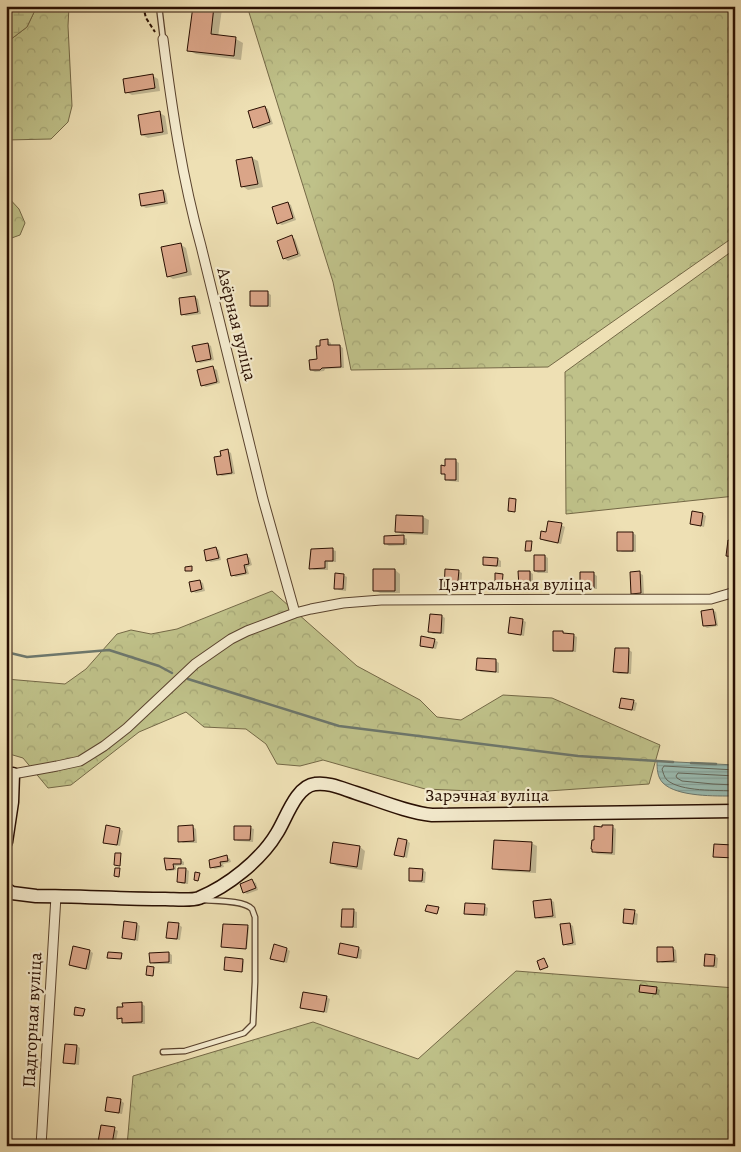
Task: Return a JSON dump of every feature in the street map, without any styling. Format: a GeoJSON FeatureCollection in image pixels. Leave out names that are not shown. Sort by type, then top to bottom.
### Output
{"type":"FeatureCollection","features":[{"type":"Feature","properties":{"kind":"street","name":"Азёрная вуліца"},"geometry":{"type":"LineString","coordinates":[[163,39],[176,137],[191,207],[263,500],[295,613]]}},
{"type":"Feature","properties":{"kind":"street","name":"Цэнтральная вуліца"},"geometry":{"type":"LineString","coordinates":[[10,774],[80,761],[104,746],[127,728],[195,664],[219,647],[247,631],[295,613],[343,603],[381,600],[711,599],[735,592]]}},
{"type":"Feature","properties":{"kind":"street"},"geometry":{"type":"LineString","coordinates":[[6,842],[12,802],[10,774]]}},
{"type":"Feature","properties":{"kind":"street","name":"Зарэчная вуліца"},"geometry":{"type":"LineString","coordinates":[[6,889],[12,893],[36,896],[197,899],[224,885],[247,868],[278,833],[300,792],[307,786],[314,784],[334,786],[413,812],[432,815],[735,811]]}},
{"type":"Feature","properties":{"kind":"street","name":"Падгорная вуліца"},"geometry":{"type":"LineString","coordinates":[[41,1146],[56,896]]}},
{"type":"Feature","properties":{"kind":"lane"},"geometry":{"type":"LineString","coordinates":[[159,6],[163,39]]}},
{"type":"Feature","properties":{"kind":"lane"},"geometry":{"type":"LineString","coordinates":[[163,1052],[185,1051],[244,1033],[253,1024],[255,917],[252,910],[246,905],[237,903],[197,899]]}},
{"type":"Feature","properties":{"kind":"path"},"geometry":{"type":"LineString","coordinates":[[143,6],[146,18],[153,30],[163,39]]}},
{"type":"Feature","properties":{"kind":"green space"},"geometry":{"type":"Polygon","coordinates":[[[6,6],[37,6],[27,27],[6,43],[6,6]]]}},
{"type":"Feature","properties":{"kind":"green space"},"geometry":{"type":"Polygon","coordinates":[[[37,6],[69,6],[68,26],[72,106],[68,122],[51,139],[6,140],[6,43],[27,27],[37,6]]]}},
{"type":"Feature","properties":{"kind":"green space"},"geometry":{"type":"Polygon","coordinates":[[[247,6],[735,6],[735,236],[548,367],[351,370],[333,282],[247,6]]]}},
{"type":"Feature","properties":{"kind":"green space"},"geometry":{"type":"Polygon","coordinates":[[[6,195],[19,209],[25,223],[20,235],[6,240],[6,195]]]}},
{"type":"Feature","properties":{"kind":"green space"},"geometry":{"type":"Polygon","coordinates":[[[735,249],[735,496],[566,514],[565,372],[735,249]]]}},
{"type":"Feature","properties":{"kind":"green space"},"geometry":{"type":"Polygon","coordinates":[[[272,591],[357,666],[420,700],[437,717],[461,720],[503,695],[552,698],[660,745],[649,784],[519,793],[425,789],[323,760],[300,766],[277,764],[266,744],[246,729],[204,727],[186,712],[139,732],[71,785],[48,788],[23,758],[6,753],[6,679],[65,684],[86,669],[117,634],[131,630],[151,634],[177,629],[272,591]]]}},
{"type":"Feature","properties":{"kind":"green space"},"geometry":{"type":"Polygon","coordinates":[[[516,971],[735,988],[735,1146],[127,1146],[133,1076],[313,1022],[418,1059],[516,971]]]}},
{"type":"Feature","properties":{"kind":"water"},"geometry":{"type":"Polygon","coordinates":[[[657,761],[735,765],[735,796],[697,795],[669,788],[660,778],[657,761]]]}},
{"type":"Feature","properties":{"kind":"building"},"geometry":{"type":"Polygon","coordinates":[[[193,6],[214,6],[211,34],[236,37],[234,56],[187,51],[193,6]]]}},
{"type":"Feature","properties":{"kind":"building"},"geometry":{"type":"Polygon","coordinates":[[[153,74],[155,88],[125,93],[123,79],[153,74]]]}},
{"type":"Feature","properties":{"kind":"building"},"geometry":{"type":"Polygon","coordinates":[[[265,106],[270,122],[253,128],[248,111],[265,106]]]}},
{"type":"Feature","properties":{"kind":"building"},"geometry":{"type":"Polygon","coordinates":[[[160,111],[163,132],[141,135],[138,115],[160,111]]]}},
{"type":"Feature","properties":{"kind":"building"},"geometry":{"type":"Polygon","coordinates":[[[252,157],[258,184],[241,187],[236,160],[252,157]]]}},
{"type":"Feature","properties":{"kind":"building"},"geometry":{"type":"Polygon","coordinates":[[[163,190],[165,202],[141,206],[139,194],[163,190]]]}},
{"type":"Feature","properties":{"kind":"building"},"geometry":{"type":"Polygon","coordinates":[[[288,202],[293,218],[277,224],[272,207],[288,202]]]}},
{"type":"Feature","properties":{"kind":"building"},"geometry":{"type":"Polygon","coordinates":[[[292,235],[298,254],[283,259],[277,241],[292,235]]]}},
{"type":"Feature","properties":{"kind":"building"},"geometry":{"type":"Polygon","coordinates":[[[181,243],[187,272],[167,277],[161,247],[181,243]]]}},
{"type":"Feature","properties":{"kind":"building"},"geometry":{"type":"Polygon","coordinates":[[[250,291],[268,291],[268,306],[250,306],[250,291]]]}},
{"type":"Feature","properties":{"kind":"building"},"geometry":{"type":"Polygon","coordinates":[[[195,296],[198,312],[181,315],[179,298],[195,296]]]}},
{"type":"Feature","properties":{"kind":"building"},"geometry":{"type":"Polygon","coordinates":[[[328,339],[328,345],[340,345],[341,367],[310,370],[309,360],[317,359],[316,346],[320,346],[320,340],[328,339]]]}},
{"type":"Feature","properties":{"kind":"building"},"geometry":{"type":"Polygon","coordinates":[[[208,343],[211,359],[196,362],[192,346],[208,343]]]}},
{"type":"Feature","properties":{"kind":"building"},"geometry":{"type":"Polygon","coordinates":[[[213,366],[217,382],[201,386],[197,370],[213,366]]]}},
{"type":"Feature","properties":{"kind":"building"},"geometry":{"type":"Polygon","coordinates":[[[228,449],[232,473],[217,475],[214,457],[221,456],[220,451],[228,449]]]}},
{"type":"Feature","properties":{"kind":"building"},"geometry":{"type":"Polygon","coordinates":[[[445,459],[456,459],[456,480],[445,480],[445,474],[441,474],[441,465],[445,466],[445,459]]]}},
{"type":"Feature","properties":{"kind":"building"},"geometry":{"type":"Polygon","coordinates":[[[509,498],[516,499],[515,512],[508,511],[509,498]]]}},
{"type":"Feature","properties":{"kind":"building"},"geometry":{"type":"Polygon","coordinates":[[[692,511],[703,513],[701,526],[690,524],[692,511]]]}},
{"type":"Feature","properties":{"kind":"building"},"geometry":{"type":"Polygon","coordinates":[[[396,515],[423,516],[423,533],[395,532],[396,515]]]}},
{"type":"Feature","properties":{"kind":"building"},"geometry":{"type":"Polygon","coordinates":[[[548,521],[562,523],[558,543],[540,539],[541,531],[546,532],[548,521]]]}},
{"type":"Feature","properties":{"kind":"building"},"geometry":{"type":"Polygon","coordinates":[[[617,532],[633,532],[633,551],[617,551],[617,532]]]}},
{"type":"Feature","properties":{"kind":"building"},"geometry":{"type":"Polygon","coordinates":[[[404,535],[404,544],[384,544],[384,536],[404,535]]]}},
{"type":"Feature","properties":{"kind":"building"},"geometry":{"type":"Polygon","coordinates":[[[728,540],[735,542],[735,557],[726,556],[728,540]]]}},
{"type":"Feature","properties":{"kind":"building"},"geometry":{"type":"Polygon","coordinates":[[[526,541],[532,541],[531,551],[525,551],[526,541]]]}},
{"type":"Feature","properties":{"kind":"building"},"geometry":{"type":"Polygon","coordinates":[[[216,547],[219,558],[206,561],[204,550],[216,547]]]}},
{"type":"Feature","properties":{"kind":"building"},"geometry":{"type":"Polygon","coordinates":[[[333,548],[333,561],[325,561],[325,568],[309,569],[311,549],[333,548]]]}},
{"type":"Feature","properties":{"kind":"building"},"geometry":{"type":"Polygon","coordinates":[[[247,554],[249,564],[244,565],[246,573],[231,576],[227,559],[247,554]]]}},
{"type":"Feature","properties":{"kind":"building"},"geometry":{"type":"Polygon","coordinates":[[[534,555],[545,555],[545,571],[534,571],[534,555]]]}},
{"type":"Feature","properties":{"kind":"building"},"geometry":{"type":"Polygon","coordinates":[[[483,557],[498,558],[497,566],[483,565],[483,557]]]}},
{"type":"Feature","properties":{"kind":"building"},"geometry":{"type":"Polygon","coordinates":[[[192,566],[192,571],[185,571],[185,567],[192,566]]]}},
{"type":"Feature","properties":{"kind":"building"},"geometry":{"type":"Polygon","coordinates":[[[373,569],[395,569],[395,591],[373,591],[373,569]]]}},
{"type":"Feature","properties":{"kind":"building"},"geometry":{"type":"Polygon","coordinates":[[[445,569],[459,570],[457,591],[444,591],[445,569]]]}},
{"type":"Feature","properties":{"kind":"building"},"geometry":{"type":"Polygon","coordinates":[[[518,571],[530,571],[530,586],[519,587],[518,571]]]}},
{"type":"Feature","properties":{"kind":"building"},"geometry":{"type":"Polygon","coordinates":[[[640,571],[641,593],[631,594],[630,572],[640,571]]]}},
{"type":"Feature","properties":{"kind":"building"},"geometry":{"type":"Polygon","coordinates":[[[580,572],[594,572],[594,588],[580,588],[580,572]]]}},
{"type":"Feature","properties":{"kind":"building"},"geometry":{"type":"Polygon","coordinates":[[[335,573],[344,574],[343,589],[334,589],[335,573]]]}},
{"type":"Feature","properties":{"kind":"building"},"geometry":{"type":"Polygon","coordinates":[[[495,573],[503,574],[502,586],[495,586],[495,573]]]}},
{"type":"Feature","properties":{"kind":"building"},"geometry":{"type":"Polygon","coordinates":[[[200,580],[202,589],[191,592],[189,582],[200,580]]]}},
{"type":"Feature","properties":{"kind":"building"},"geometry":{"type":"Polygon","coordinates":[[[713,609],[716,625],[703,626],[701,611],[713,609]]]}},
{"type":"Feature","properties":{"kind":"building"},"geometry":{"type":"Polygon","coordinates":[[[430,614],[442,615],[441,633],[428,632],[430,614]]]}},
{"type":"Feature","properties":{"kind":"building"},"geometry":{"type":"Polygon","coordinates":[[[510,617],[523,619],[521,635],[508,633],[510,617]]]}},
{"type":"Feature","properties":{"kind":"building"},"geometry":{"type":"Polygon","coordinates":[[[553,631],[574,634],[573,651],[553,651],[553,631]]]}},
{"type":"Feature","properties":{"kind":"building"},"geometry":{"type":"Polygon","coordinates":[[[421,636],[435,639],[433,648],[420,646],[421,636]]]}},
{"type":"Feature","properties":{"kind":"building"},"geometry":{"type":"Polygon","coordinates":[[[615,648],[629,648],[628,673],[613,672],[615,648]]]}},
{"type":"Feature","properties":{"kind":"building"},"geometry":{"type":"Polygon","coordinates":[[[477,658],[496,659],[496,672],[476,670],[477,658]]]}},
{"type":"Feature","properties":{"kind":"building"},"geometry":{"type":"Polygon","coordinates":[[[621,698],[634,700],[632,710],[619,708],[621,698]]]}},
{"type":"Feature","properties":{"kind":"building"},"geometry":{"type":"Polygon","coordinates":[[[106,825],[120,828],[117,845],[103,843],[106,825]]]}},
{"type":"Feature","properties":{"kind":"building"},"geometry":{"type":"Polygon","coordinates":[[[193,825],[194,841],[178,842],[178,826],[193,825]]]}},
{"type":"Feature","properties":{"kind":"building"},"geometry":{"type":"Polygon","coordinates":[[[602,825],[613,825],[612,853],[592,852],[594,826],[602,827],[602,825]]]}},
{"type":"Feature","properties":{"kind":"building"},"geometry":{"type":"Polygon","coordinates":[[[234,826],[251,826],[250,840],[234,840],[234,826]]]}},
{"type":"Feature","properties":{"kind":"building"},"geometry":{"type":"Polygon","coordinates":[[[398,838],[407,840],[404,857],[394,855],[398,838]]]}},
{"type":"Feature","properties":{"kind":"building"},"geometry":{"type":"Polygon","coordinates":[[[733,839],[735,839],[735,858],[713,857],[714,844],[733,845],[733,839]]]}},
{"type":"Feature","properties":{"kind":"building"},"geometry":{"type":"Polygon","coordinates":[[[494,840],[532,842],[530,871],[492,869],[494,840]]]}},
{"type":"Feature","properties":{"kind":"building"},"geometry":{"type":"Polygon","coordinates":[[[333,842],[360,846],[357,867],[330,863],[333,842]]]}},
{"type":"Feature","properties":{"kind":"building"},"geometry":{"type":"Polygon","coordinates":[[[115,853],[121,853],[120,866],[114,865],[115,853]]]}},
{"type":"Feature","properties":{"kind":"building"},"geometry":{"type":"Polygon","coordinates":[[[227,855],[228,861],[220,862],[221,866],[210,868],[209,860],[227,855]]]}},
{"type":"Feature","properties":{"kind":"building"},"geometry":{"type":"Polygon","coordinates":[[[164,858],[181,859],[181,864],[173,864],[174,869],[166,870],[164,858]]]}},
{"type":"Feature","properties":{"kind":"building"},"geometry":{"type":"Polygon","coordinates":[[[115,868],[120,868],[119,877],[114,876],[115,868]]]}},
{"type":"Feature","properties":{"kind":"building"},"geometry":{"type":"Polygon","coordinates":[[[178,868],[186,868],[185,883],[177,882],[178,868]]]}},
{"type":"Feature","properties":{"kind":"building"},"geometry":{"type":"Polygon","coordinates":[[[409,868],[423,869],[422,881],[409,881],[409,868]]]}},
{"type":"Feature","properties":{"kind":"building"},"geometry":{"type":"Polygon","coordinates":[[[195,872],[200,873],[198,881],[194,880],[195,872]]]}},
{"type":"Feature","properties":{"kind":"building"},"geometry":{"type":"Polygon","coordinates":[[[252,879],[256,888],[243,893],[240,884],[252,879]]]}},
{"type":"Feature","properties":{"kind":"building"},"geometry":{"type":"Polygon","coordinates":[[[551,899],[553,916],[535,918],[533,901],[551,899]]]}},
{"type":"Feature","properties":{"kind":"building"},"geometry":{"type":"Polygon","coordinates":[[[465,903],[485,904],[484,915],[464,914],[465,903]]]}},
{"type":"Feature","properties":{"kind":"building"},"geometry":{"type":"Polygon","coordinates":[[[427,905],[439,907],[437,914],[425,911],[427,905]]]}},
{"type":"Feature","properties":{"kind":"building"},"geometry":{"type":"Polygon","coordinates":[[[342,909],[354,909],[353,927],[341,927],[342,909]]]}},
{"type":"Feature","properties":{"kind":"building"},"geometry":{"type":"Polygon","coordinates":[[[624,909],[635,910],[633,924],[623,923],[624,909]]]}},
{"type":"Feature","properties":{"kind":"building"},"geometry":{"type":"Polygon","coordinates":[[[124,921],[137,923],[135,940],[122,938],[124,921]]]}},
{"type":"Feature","properties":{"kind":"building"},"geometry":{"type":"Polygon","coordinates":[[[168,922],[179,923],[177,939],[166,938],[168,922]]]}},
{"type":"Feature","properties":{"kind":"building"},"geometry":{"type":"Polygon","coordinates":[[[570,923],[573,943],[563,945],[560,924],[570,923]]]}},
{"type":"Feature","properties":{"kind":"building"},"geometry":{"type":"Polygon","coordinates":[[[223,924],[248,925],[246,949],[221,947],[223,924]]]}},
{"type":"Feature","properties":{"kind":"building"},"geometry":{"type":"Polygon","coordinates":[[[340,943],[359,947],[357,958],[338,954],[340,943]]]}},
{"type":"Feature","properties":{"kind":"building"},"geometry":{"type":"Polygon","coordinates":[[[274,944],[287,948],[284,962],[270,959],[274,944]]]}},
{"type":"Feature","properties":{"kind":"building"},"geometry":{"type":"Polygon","coordinates":[[[73,946],[90,950],[86,969],[69,965],[73,946]]]}},
{"type":"Feature","properties":{"kind":"building"},"geometry":{"type":"Polygon","coordinates":[[[657,947],[673,947],[674,961],[657,962],[657,947]]]}},
{"type":"Feature","properties":{"kind":"building"},"geometry":{"type":"Polygon","coordinates":[[[108,952],[122,953],[121,959],[107,958],[108,952]]]}},
{"type":"Feature","properties":{"kind":"building"},"geometry":{"type":"Polygon","coordinates":[[[169,952],[169,962],[150,963],[149,953],[169,952]]]}},
{"type":"Feature","properties":{"kind":"building"},"geometry":{"type":"Polygon","coordinates":[[[705,954],[715,955],[714,966],[704,966],[705,954]]]}},
{"type":"Feature","properties":{"kind":"building"},"geometry":{"type":"Polygon","coordinates":[[[225,957],[243,959],[242,972],[224,970],[225,957]]]}},
{"type":"Feature","properties":{"kind":"building"},"geometry":{"type":"Polygon","coordinates":[[[544,958],[548,967],[540,970],[537,961],[544,958]]]}},
{"type":"Feature","properties":{"kind":"building"},"geometry":{"type":"Polygon","coordinates":[[[147,966],[154,967],[153,976],[146,975],[147,966]]]}},
{"type":"Feature","properties":{"kind":"building"},"geometry":{"type":"Polygon","coordinates":[[[640,985],[657,987],[656,994],[639,992],[640,985]]]}},
{"type":"Feature","properties":{"kind":"building"},"geometry":{"type":"Polygon","coordinates":[[[303,992],[327,996],[324,1012],[300,1008],[303,992]]]}},
{"type":"Feature","properties":{"kind":"building"},"geometry":{"type":"Polygon","coordinates":[[[142,1002],[142,1022],[122,1023],[122,1018],[117,1019],[117,1007],[123,1007],[122,1003],[142,1002]]]}},
{"type":"Feature","properties":{"kind":"building"},"geometry":{"type":"Polygon","coordinates":[[[75,1007],[85,1009],[83,1016],[74,1015],[75,1007]]]}},
{"type":"Feature","properties":{"kind":"building"},"geometry":{"type":"Polygon","coordinates":[[[65,1044],[77,1045],[75,1064],[63,1063],[65,1044]]]}},
{"type":"Feature","properties":{"kind":"building"},"geometry":{"type":"Polygon","coordinates":[[[107,1097],[121,1099],[119,1113],[105,1111],[107,1097]]]}},
{"type":"Feature","properties":{"kind":"building"},"geometry":{"type":"Polygon","coordinates":[[[101,1125],[115,1127],[112,1144],[98,1142],[101,1125]]]}},
{"type":"Feature","properties":{"kind":"waterway"},"geometry":{"type":"LineString","coordinates":[[6,652],[27,657],[109,650],[159,666],[172,673]]}},
{"type":"Feature","properties":{"kind":"waterway"},"geometry":{"type":"LineString","coordinates":[[188,679],[339,726],[578,756],[673,762]]}},
{"type":"Feature","properties":{"kind":"waterway"},"geometry":{"type":"LineString","coordinates":[[691,763],[716,764]]}}]}
